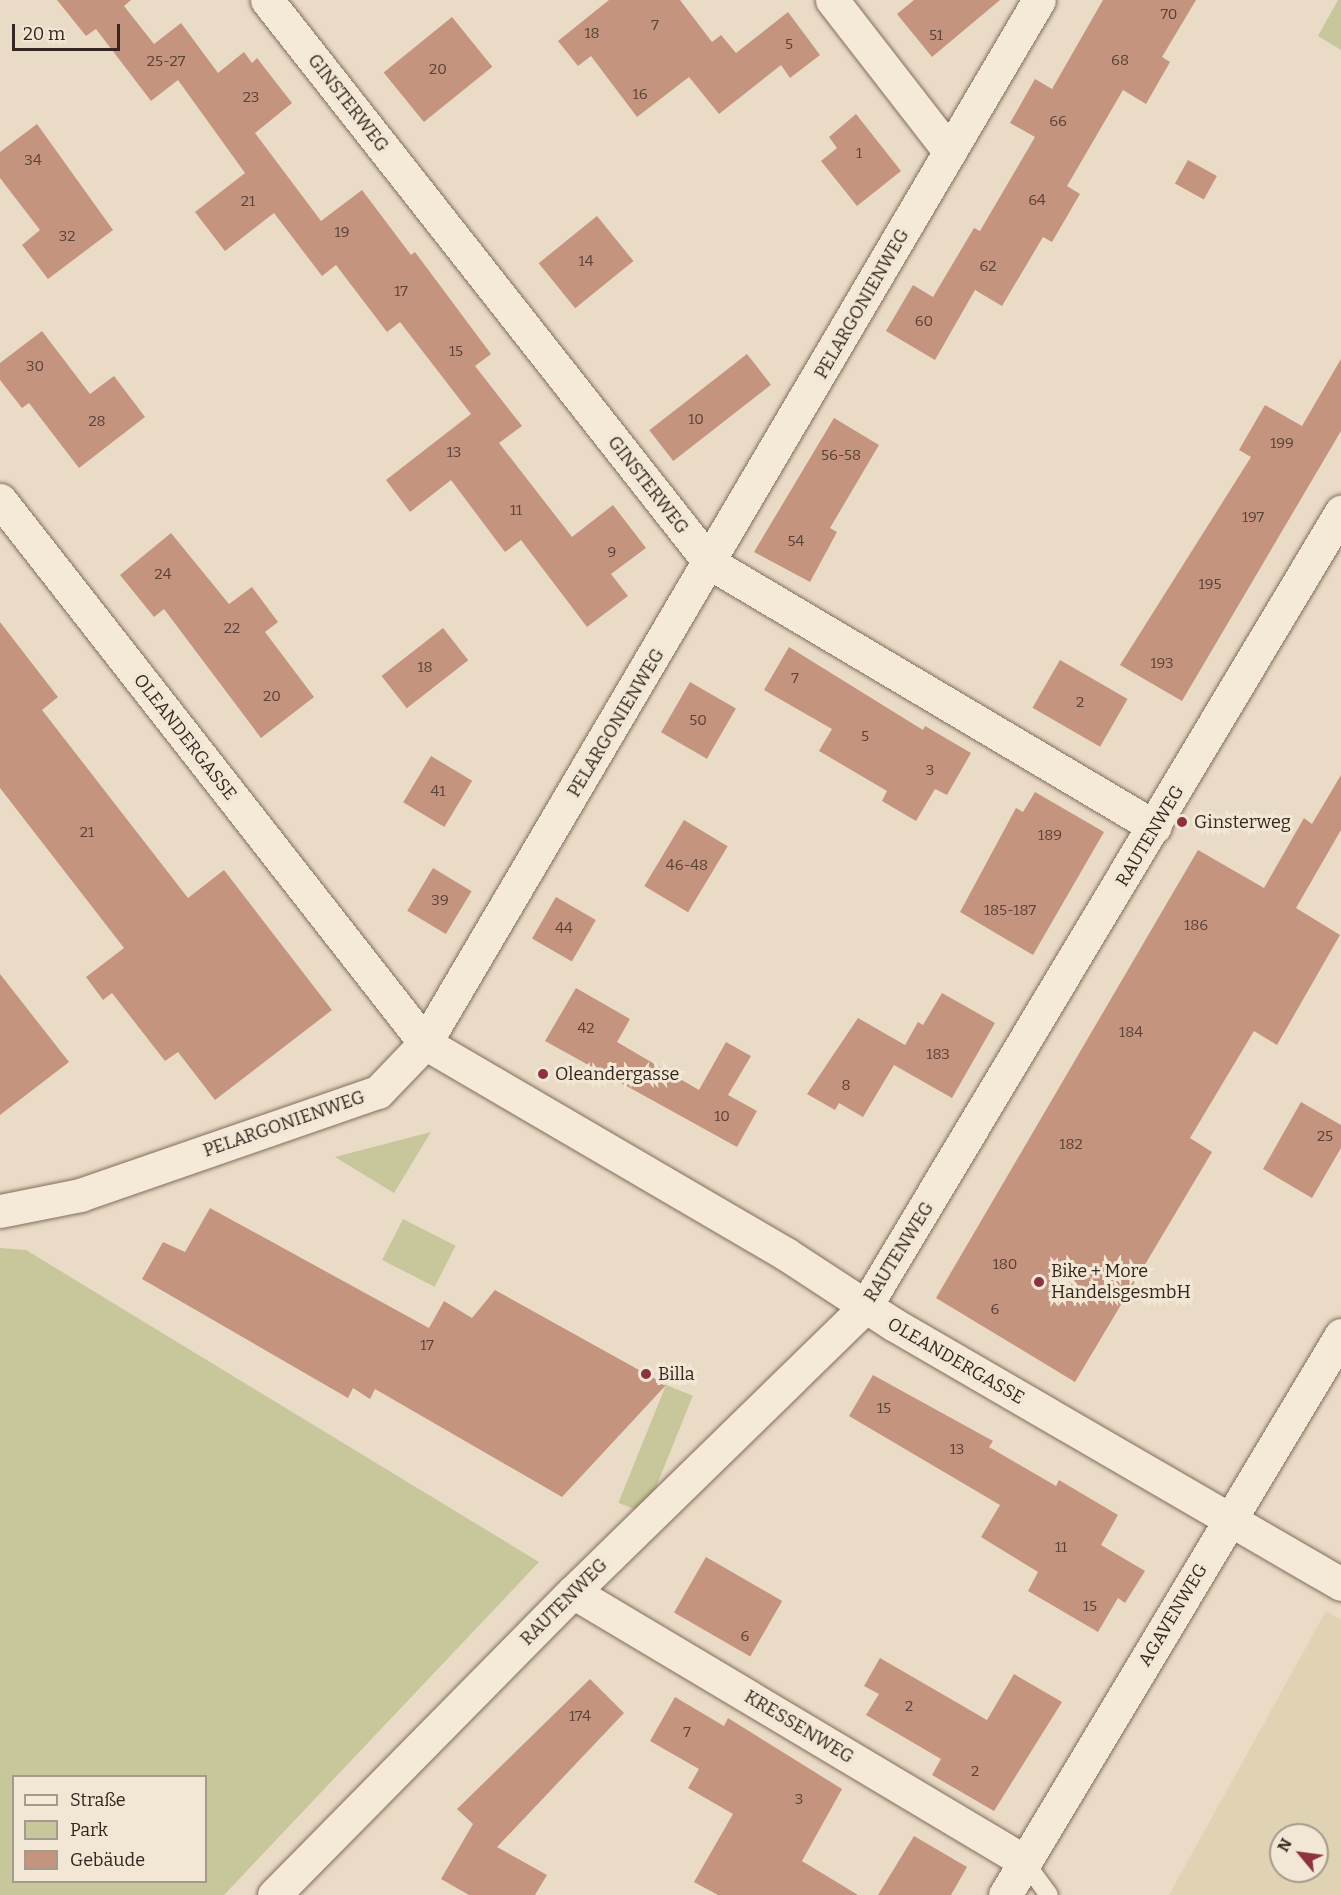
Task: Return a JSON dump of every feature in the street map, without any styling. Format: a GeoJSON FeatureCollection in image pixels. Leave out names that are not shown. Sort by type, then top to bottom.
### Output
{"type":"FeatureCollection","features":[{"type":"Feature","properties":{"kind":"street","name":"GINSTERWEG"},"geometry":{"type":"LineString","coordinates":[[267,0],[710,563],[1155,827]]}},
{"type":"Feature","properties":{"kind":"street"},"geometry":{"type":"LineString","coordinates":[[832,0],[950,152]]}},
{"type":"Feature","properties":{"kind":"street","name":"PELARGONIENWEG"},"geometry":{"type":"LineString","coordinates":[[0,1211],[80,1195],[378,1092],[425,1043],[710,563],[1039,0]]}},
{"type":"Feature","properties":{"kind":"street","name":"OLEANDERGASSE"},"geometry":{"type":"LineString","coordinates":[[0,500],[425,1043],[736,1224],[865,1307],[1341,1584]]}},
{"type":"Feature","properties":{"kind":"street","name":"RAUTENWEG"},"geometry":{"type":"LineString","coordinates":[[274,1895],[573,1592],[865,1307],[1155,827],[1341,512]]}},
{"type":"Feature","properties":{"kind":"street","name":"AGAVENWEG"},"geometry":{"type":"LineString","coordinates":[[1005,1895],[1341,1335]]}},
{"type":"Feature","properties":{"kind":"street","name":"KRESSENWEG"},"geometry":{"type":"LineString","coordinates":[[573,1592],[1024,1861]]}},
{"type":"Feature","properties":{"kind":"lane"},"geometry":{"type":"LineString","coordinates":[[1024,1861],[1049,1895]]}},
{"type":"Feature","properties":{"kind":"shaded area"},"geometry":{"type":"Polygon","coordinates":[[[1326,1611],[1341,1620],[1341,1895],[1169,1895],[1326,1611]]]}},
{"type":"Feature","properties":{"kind":"green space"},"geometry":{"type":"Polygon","coordinates":[[[1338,0],[1341,0],[1341,50],[1318,36],[1338,0]]]}},
{"type":"Feature","properties":{"kind":"green space"},"geometry":{"type":"Polygon","coordinates":[[[431,1132],[394,1193],[335,1157],[431,1132]]]}},
{"type":"Feature","properties":{"kind":"green space"},"geometry":{"type":"Polygon","coordinates":[[[403,1219],[456,1246],[435,1287],[382,1260],[403,1219]]]}},
{"type":"Feature","properties":{"kind":"green space"},"geometry":{"type":"Polygon","coordinates":[[[0,1248],[26,1250],[539,1562],[224,1895],[0,1895],[0,1248]]]}},
{"type":"Feature","properties":{"kind":"green space"},"geometry":{"type":"Polygon","coordinates":[[[666,1385],[693,1396],[645,1514],[618,1503],[666,1385]]]}},
{"type":"Feature","properties":{"kind":"building"},"geometry":{"type":"Polygon","coordinates":[[[57,0],[131,0],[124,6],[154,44],[181,23],[218,73],[244,52],[252,63],[257,58],[292,103],[255,133],[321,221],[362,190],[411,255],[415,252],[491,354],[475,366],[522,426],[499,443],[572,537],[613,505],[646,548],[611,574],[628,596],[587,627],[521,540],[505,552],[451,480],[410,512],[386,480],[471,414],[400,322],[387,332],[336,265],[322,276],[274,213],[225,251],[195,212],[245,173],[178,80],[151,101],[96,29],[86,36],[57,0]]]}},
{"type":"Feature","properties":{"kind":"building"},"geometry":{"type":"Polygon","coordinates":[[[609,0],[680,0],[712,42],[721,35],[736,53],[788,12],[820,55],[790,78],[781,65],[719,114],[689,77],[637,117],[591,56],[578,66],[558,41],[609,0]]]}},
{"type":"Feature","properties":{"kind":"building"},"geometry":{"type":"Polygon","coordinates":[[[914,0],[1000,0],[932,57],[897,14],[914,0]]]}},
{"type":"Feature","properties":{"kind":"building"},"geometry":{"type":"Polygon","coordinates":[[[1103,0],[1196,0],[1162,57],[1170,62],[1146,104],[1123,90],[1067,186],[1080,194],[1052,242],[1043,237],[1002,306],[975,290],[935,360],[886,331],[913,285],[933,297],[974,228],[980,231],[1035,137],[1010,123],[1035,79],[1052,89],[1103,0]]]}},
{"type":"Feature","properties":{"kind":"building"},"geometry":{"type":"Polygon","coordinates":[[[452,17],[492,67],[424,122],[384,72],[452,17]]]}},
{"type":"Feature","properties":{"kind":"building"},"geometry":{"type":"Polygon","coordinates":[[[856,114],[901,171],[857,206],[821,161],[837,148],[829,137],[856,114]]]}},
{"type":"Feature","properties":{"kind":"building"},"geometry":{"type":"Polygon","coordinates":[[[37,124],[113,230],[48,279],[22,245],[40,230],[0,178],[0,152],[37,124]]]}},
{"type":"Feature","properties":{"kind":"building"},"geometry":{"type":"Polygon","coordinates":[[[1188,160],[1217,176],[1204,200],[1175,184],[1188,160]]]}},
{"type":"Feature","properties":{"kind":"building"},"geometry":{"type":"Polygon","coordinates":[[[597,216],[634,261],[575,308],[539,263],[597,216]]]}},
{"type":"Feature","properties":{"kind":"building"},"geometry":{"type":"Polygon","coordinates":[[[42,331],[90,394],[114,376],[145,417],[79,468],[29,403],[22,408],[0,380],[0,363],[42,331]]]}},
{"type":"Feature","properties":{"kind":"building"},"geometry":{"type":"Polygon","coordinates":[[[747,354],[771,385],[673,461],[649,430],[747,354]]]}},
{"type":"Feature","properties":{"kind":"building"},"geometry":{"type":"Polygon","coordinates":[[[1341,359],[1341,431],[1182,701],[1120,665],[1251,457],[1239,450],[1265,405],[1302,426],[1341,359]]]}},
{"type":"Feature","properties":{"kind":"building"},"geometry":{"type":"Polygon","coordinates":[[[834,418],[879,445],[830,528],[837,532],[810,582],[754,552],[834,418]]]}},
{"type":"Feature","properties":{"kind":"building"},"geometry":{"type":"Polygon","coordinates":[[[171,533],[229,604],[252,587],[278,622],[265,632],[314,697],[261,738],[164,609],[154,617],[120,575],[171,533]]]}},
{"type":"Feature","properties":{"kind":"building"},"geometry":{"type":"Polygon","coordinates":[[[0,622],[58,697],[42,710],[188,898],[224,870],[332,1010],[215,1100],[178,1052],[165,1061],[112,993],[103,1000],[86,977],[124,948],[0,788],[0,622]]]}},
{"type":"Feature","properties":{"kind":"building"},"geometry":{"type":"Polygon","coordinates":[[[443,628],[468,660],[407,708],[382,676],[443,628]]]}},
{"type":"Feature","properties":{"kind":"building"},"geometry":{"type":"Polygon","coordinates":[[[789,647],[923,730],[925,726],[971,753],[947,795],[935,789],[916,821],[882,801],[887,791],[819,751],[832,729],[764,690],[789,647]]]}},
{"type":"Feature","properties":{"kind":"building"},"geometry":{"type":"Polygon","coordinates":[[[1060,660],[1128,699],[1100,747],[1032,708],[1060,660]]]}},
{"type":"Feature","properties":{"kind":"building"},"geometry":{"type":"Polygon","coordinates":[[[690,682],[736,708],[707,759],[661,732],[690,682]]]}},
{"type":"Feature","properties":{"kind":"building"},"geometry":{"type":"Polygon","coordinates":[[[431,756],[472,781],[444,827],[403,802],[431,756]]]}},
{"type":"Feature","properties":{"kind":"building"},"geometry":{"type":"Polygon","coordinates":[[[1341,775],[1341,830],[1296,908],[1340,935],[1277,1045],[1254,1031],[1190,1138],[1212,1152],[1075,1382],[936,1298],[1198,850],[1264,888],[1304,818],[1312,824],[1341,775]]]}},
{"type":"Feature","properties":{"kind":"building"},"geometry":{"type":"Polygon","coordinates":[[[1035,792],[1104,832],[1033,955],[960,912],[1016,808],[1023,812],[1035,792]]]}},
{"type":"Feature","properties":{"kind":"building"},"geometry":{"type":"Polygon","coordinates":[[[684,820],[728,846],[688,912],[644,886],[684,820]]]}},
{"type":"Feature","properties":{"kind":"building"},"geometry":{"type":"Polygon","coordinates":[[[433,868],[472,891],[446,934],[407,911],[433,868]]]}},
{"type":"Feature","properties":{"kind":"building"},"geometry":{"type":"Polygon","coordinates":[[[556,897],[596,920],[572,962],[532,939],[556,897]]]}},
{"type":"Feature","properties":{"kind":"building"},"geometry":{"type":"Polygon","coordinates":[[[0,974],[69,1062],[0,1115],[0,974]]]}},
{"type":"Feature","properties":{"kind":"building"},"geometry":{"type":"Polygon","coordinates":[[[576,988],[630,1019],[617,1042],[699,1090],[726,1042],[751,1056],[728,1095],[757,1111],[737,1147],[545,1041],[576,988]]]}},
{"type":"Feature","properties":{"kind":"building"},"geometry":{"type":"Polygon","coordinates":[[[942,993],[995,1023],[952,1098],[894,1065],[863,1117],[839,1103],[835,1110],[807,1094],[858,1018],[905,1045],[918,1022],[923,1025],[942,993]]]}},
{"type":"Feature","properties":{"kind":"building"},"geometry":{"type":"Polygon","coordinates":[[[1301,1102],[1341,1125],[1341,1148],[1312,1198],[1263,1169],[1301,1102]]]}},
{"type":"Feature","properties":{"kind":"building"},"geometry":{"type":"Polygon","coordinates":[[[210,1208],[429,1328],[444,1301],[472,1318],[495,1290],[666,1385],[562,1497],[375,1389],[370,1399],[353,1388],[348,1398],[142,1279],[163,1242],[185,1252],[210,1208]]]}},
{"type":"Feature","properties":{"kind":"building"},"geometry":{"type":"Polygon","coordinates":[[[873,1375],[993,1441],[989,1447],[1056,1486],[1059,1480],[1118,1515],[1101,1545],[1145,1571],[1125,1603],[1118,1598],[1098,1632],[1028,1591],[1038,1572],[981,1537],[1000,1505],[849,1416],[873,1375]]]}},
{"type":"Feature","properties":{"kind":"building"},"geometry":{"type":"Polygon","coordinates":[[[706,1557],[782,1601],[750,1656],[674,1612],[706,1557]]]}},
{"type":"Feature","properties":{"kind":"building"},"geometry":{"type":"Polygon","coordinates":[[[880,1658],[987,1720],[1014,1674],[1062,1702],[994,1811],[932,1775],[941,1759],[866,1715],[879,1694],[864,1686],[880,1658]]]}},
{"type":"Feature","properties":{"kind":"building"},"geometry":{"type":"Polygon","coordinates":[[[590,1679],[624,1713],[497,1847],[547,1875],[535,1895],[469,1895],[441,1879],[473,1824],[457,1809],[590,1679]]]}},
{"type":"Feature","properties":{"kind":"building"},"geometry":{"type":"Polygon","coordinates":[[[675,1697],[724,1726],[728,1718],[842,1789],[802,1861],[858,1895],[718,1895],[694,1882],[733,1814],[688,1788],[699,1769],[650,1741],[675,1697]]]}},
{"type":"Feature","properties":{"kind":"building"},"geometry":{"type":"Polygon","coordinates":[[[914,1836],[967,1867],[951,1895],[878,1895],[914,1836]]]}},
{"type":"Feature","properties":{"kind":"place","name":"Ginsterweg"},"geometry":{"type":"Point","coordinates":[1182,822]}},
{"type":"Feature","properties":{"kind":"place","name":"Oleandergasse"},"geometry":{"type":"Point","coordinates":[543,1074]}},
{"type":"Feature","properties":{"kind":"place","name":"Bike + More HandelsgesmbH"},"geometry":{"type":"Point","coordinates":[1039,1282]}},
{"type":"Feature","properties":{"kind":"place","name":"Billa"},"geometry":{"type":"Point","coordinates":[646,1374]}}]}
